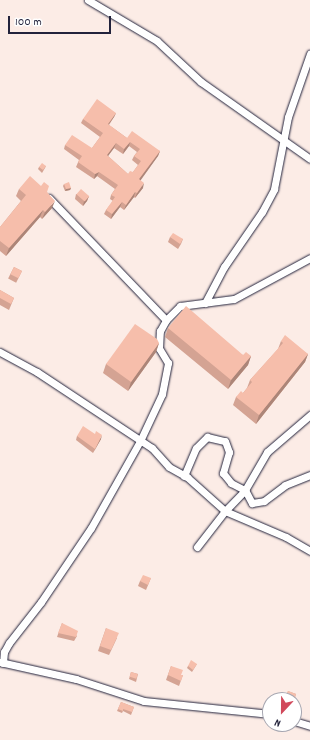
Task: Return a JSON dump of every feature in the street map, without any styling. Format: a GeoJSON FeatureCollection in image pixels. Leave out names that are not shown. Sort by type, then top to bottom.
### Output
{"type":"FeatureCollection","features":[{"type":"Feature","properties":{"kind":"street"},"geometry":{"type":"LineString","coordinates":[[88,0],[156,41],[201,82],[283,139],[310,160]]}},
{"type":"Feature","properties":{"kind":"street"},"geometry":{"type":"LineString","coordinates":[[205,303],[224,267],[262,212],[274,189],[282,157],[283,139],[310,54]]}},
{"type":"Feature","properties":{"kind":"street"},"geometry":{"type":"LineString","coordinates":[[49,198],[166,320]]}},
{"type":"Feature","properties":{"kind":"street"},"geometry":{"type":"LineString","coordinates":[[262,713],[144,701],[76,679],[2,663],[4,652],[9,643],[41,602],[91,528],[140,441],[162,394],[168,363],[160,348],[160,331],[166,320],[180,306],[234,299],[310,258]]}},
{"type":"Feature","properties":{"kind":"street"},"geometry":{"type":"LineString","coordinates":[[0,352],[37,372],[152,448],[169,467],[184,476],[225,511],[286,537],[310,551]]}},
{"type":"Feature","properties":{"kind":"street"},"geometry":{"type":"LineString","coordinates":[[197,547],[225,511],[245,490],[267,452],[310,415]]}},
{"type":"Feature","properties":{"kind":"street"},"geometry":{"type":"LineString","coordinates":[[184,476],[196,448],[207,437],[225,441],[230,452],[223,473],[231,483],[245,490],[252,503],[264,501],[285,485],[310,475]]}},
{"type":"Feature","properties":{"kind":"building"},"geometry":{"type":"Polygon","coordinates":[[[97,99],[116,113],[108,124],[127,138],[132,131],[160,151],[139,179],[144,183],[137,193],[135,192],[126,205],[122,202],[112,214],[106,210],[115,197],[111,195],[118,185],[99,172],[95,174],[78,162],[82,156],[65,145],[72,135],[92,148],[103,133],[83,119],[97,99]],[[130,142],[124,149],[116,143],[107,155],[128,174],[130,171],[133,172],[141,161],[134,156],[140,149],[130,142]]]}},
{"type":"Feature","properties":{"kind":"building"},"geometry":{"type":"Polygon","coordinates":[[[42,163],[46,166],[43,170],[39,167],[42,163]]]}},
{"type":"Feature","properties":{"kind":"building"},"geometry":{"type":"Polygon","coordinates":[[[30,176],[41,186],[44,182],[49,186],[47,192],[55,201],[45,212],[43,210],[9,248],[0,241],[0,227],[26,195],[19,189],[30,176]]]}},
{"type":"Feature","properties":{"kind":"building"},"geometry":{"type":"Polygon","coordinates":[[[69,182],[71,188],[66,189],[64,184],[69,182]]]}},
{"type":"Feature","properties":{"kind":"building"},"geometry":{"type":"Polygon","coordinates":[[[81,189],[89,196],[85,201],[76,194],[81,189]]]}},
{"type":"Feature","properties":{"kind":"building"},"geometry":{"type":"Polygon","coordinates":[[[173,233],[183,239],[180,244],[170,237],[173,233]]]}},
{"type":"Feature","properties":{"kind":"building"},"geometry":{"type":"Polygon","coordinates":[[[14,267],[22,271],[18,278],[10,274],[14,267]]]}},
{"type":"Feature","properties":{"kind":"building"},"geometry":{"type":"Polygon","coordinates":[[[0,290],[14,298],[11,304],[0,298],[0,290]]]}},
{"type":"Feature","properties":{"kind":"building"},"geometry":{"type":"Polygon","coordinates":[[[186,306],[243,355],[246,352],[251,356],[231,380],[168,328],[186,306]]]}},
{"type":"Feature","properties":{"kind":"building"},"geometry":{"type":"Polygon","coordinates":[[[135,324],[157,339],[159,343],[131,382],[106,364],[135,324]]]}},
{"type":"Feature","properties":{"kind":"building"},"geometry":{"type":"Polygon","coordinates":[[[285,335],[308,354],[259,415],[236,397],[241,391],[243,393],[252,382],[250,380],[283,343],[281,341],[285,335]]]}},
{"type":"Feature","properties":{"kind":"building"},"geometry":{"type":"Polygon","coordinates":[[[83,426],[95,434],[96,431],[102,435],[95,449],[77,436],[83,426]]]}},
{"type":"Feature","properties":{"kind":"building"},"geometry":{"type":"Polygon","coordinates":[[[143,575],[151,578],[148,585],[140,581],[143,575]]]}},
{"type":"Feature","properties":{"kind":"building"},"geometry":{"type":"Polygon","coordinates":[[[62,623],[78,631],[76,637],[58,633],[62,623]]]}},
{"type":"Feature","properties":{"kind":"building"},"geometry":{"type":"Polygon","coordinates":[[[106,628],[119,633],[111,650],[100,646],[106,628]]]}},
{"type":"Feature","properties":{"kind":"building"},"geometry":{"type":"Polygon","coordinates":[[[191,660],[197,664],[193,670],[188,666],[191,660]]]}},
{"type":"Feature","properties":{"kind":"building"},"geometry":{"type":"Polygon","coordinates":[[[171,666],[183,670],[181,681],[168,675],[171,666]]]}},
{"type":"Feature","properties":{"kind":"building"},"geometry":{"type":"Polygon","coordinates":[[[131,672],[138,674],[136,679],[130,677],[131,672]]]}},
{"type":"Feature","properties":{"kind":"building"},"geometry":{"type":"Polygon","coordinates":[[[121,702],[134,707],[132,712],[118,709],[121,702]]]}}]}
